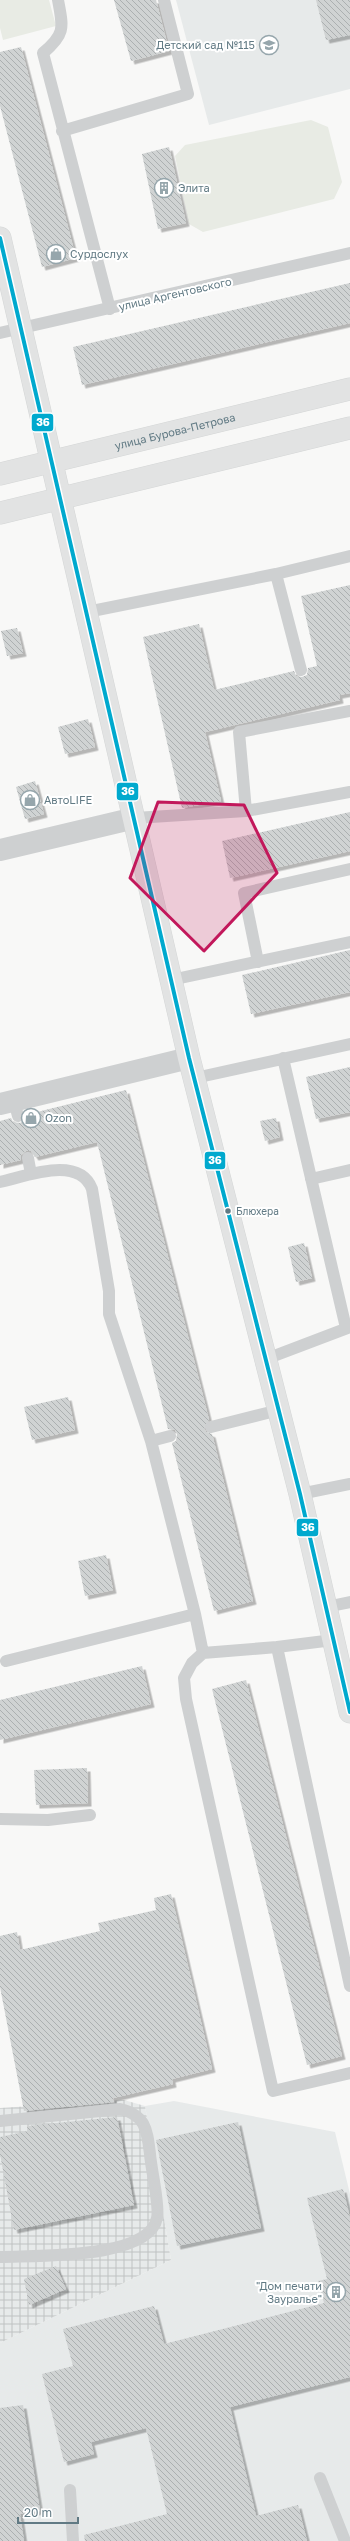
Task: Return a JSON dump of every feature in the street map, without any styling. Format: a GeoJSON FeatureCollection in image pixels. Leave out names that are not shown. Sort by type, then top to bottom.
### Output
{"type":"FeatureCollection","features":[{"type":"Feature","properties":{"kind":"main road"},"geometry":{"type":"LineString","coordinates":[[0,238],[53,461],[60,498],[171,980],[300,1494],[350,1712]]}},
{"type":"Feature","properties":{"kind":"main road","name":"улица Бурова-Петрова"},"geometry":{"type":"LineString","coordinates":[[0,474],[350,389]]}},
{"type":"Feature","properties":{"kind":"main road"},"geometry":{"type":"LineString","coordinates":[[0,513],[350,428]]}},
{"type":"Feature","properties":{"kind":"street"},"geometry":{"type":"LineString","coordinates":[[0,850],[134,818]]}},
{"type":"Feature","properties":{"kind":"street"},"geometry":{"type":"LineString","coordinates":[[11,1107],[192,1068]]}},
{"type":"Feature","properties":{"kind":"lane"},"geometry":{"type":"LineString","coordinates":[[58,0],[63,27],[56,42],[43,53],[62,131],[110,309]]}},
{"type":"Feature","properties":{"kind":"lane"},"geometry":{"type":"LineString","coordinates":[[62,131],[188,94],[164,0]]}},
{"type":"Feature","properties":{"kind":"lane","name":"улица Аргентовского"},"geometry":{"type":"LineString","coordinates":[[0,333],[350,253]]}},
{"type":"Feature","properties":{"kind":"lane"},"geometry":{"type":"LineString","coordinates":[[87,612],[276,574],[350,556]]}},
{"type":"Feature","properties":{"kind":"lane"},"geometry":{"type":"LineString","coordinates":[[276,574],[301,670]]}},
{"type":"Feature","properties":{"kind":"lane"},"geometry":{"type":"LineString","coordinates":[[246,811],[239,732],[312,713],[350,712]]}},
{"type":"Feature","properties":{"kind":"lane"},"geometry":{"type":"LineString","coordinates":[[134,818],[246,811],[350,792]]}},
{"type":"Feature","properties":{"kind":"lane"},"geometry":{"type":"LineString","coordinates":[[258,962],[244,893],[350,870]]}},
{"type":"Feature","properties":{"kind":"lane"},"geometry":{"type":"LineString","coordinates":[[171,980],[350,942]]}},
{"type":"Feature","properties":{"kind":"lane"},"geometry":{"type":"LineString","coordinates":[[192,1068],[283,1058],[350,1044]]}},
{"type":"Feature","properties":{"kind":"lane"},"geometry":{"type":"LineString","coordinates":[[266,1359],[348,1328],[283,1058]]}},
{"type":"Feature","properties":{"kind":"lane"},"geometry":{"type":"LineString","coordinates":[[28,1158],[31,1174]]}},
{"type":"Feature","properties":{"kind":"lane"},"geometry":{"type":"LineString","coordinates":[[0,1182],[31,1174],[60,1170],[83,1175],[88,1180],[92,1189],[107,1283],[109,1314],[151,1441],[195,1614],[203,1653]]}},
{"type":"Feature","properties":{"kind":"lane"},"geometry":{"type":"LineString","coordinates":[[311,1179],[350,1170]]}},
{"type":"Feature","properties":{"kind":"lane"},"geometry":{"type":"LineString","coordinates":[[211,1427],[279,1410]]}},
{"type":"Feature","properties":{"kind":"lane"},"geometry":{"type":"LineString","coordinates":[[151,1441],[170,1436]]}},
{"type":"Feature","properties":{"kind":"lane"},"geometry":{"type":"LineString","coordinates":[[300,1494],[350,1484]]}},
{"type":"Feature","properties":{"kind":"lane"},"geometry":{"type":"LineString","coordinates":[[326,1607],[350,1602]]}},
{"type":"Feature","properties":{"kind":"lane"},"geometry":{"type":"LineString","coordinates":[[6,1661],[195,1614]]}},
{"type":"Feature","properties":{"kind":"lane"},"geometry":{"type":"LineString","coordinates":[[333,1640],[277,1647],[203,1653],[192,1663],[184,1678],[186,1700],[273,2091],[350,2073]]}},
{"type":"Feature","properties":{"kind":"lane"},"geometry":{"type":"LineString","coordinates":[[277,1647],[350,1986]]}},
{"type":"Feature","properties":{"kind":"lane"},"geometry":{"type":"LineString","coordinates":[[0,1819],[48,1820],[90,1815]]}},
{"type":"Feature","properties":{"kind":"lane"},"geometry":{"type":"LineString","coordinates":[[0,2120],[120,2109],[132,2112],[140,2118],[147,2135],[158,2217],[152,2231],[136,2241],[112,2250],[0,2257]]}},
{"type":"Feature","properties":{"kind":"lane"},"geometry":{"type":"LineString","coordinates":[[320,2478],[345,2541]]}},
{"type":"Feature","properties":{"kind":"lane"},"geometry":{"type":"LineString","coordinates":[[70,2490],[72,2541]]}},
{"type":"Feature","properties":{"kind":"highlighted area"},"geometry":{"type":"Polygon","coordinates":[[[158,802],[244,805],[277,873],[204,951],[130,878],[158,802]]]}},
{"type":"Feature","properties":{"kind":"shaded area"},"geometry":{"type":"Polygon","coordinates":[[[0,0],[49,0],[56,26],[3,40],[0,28],[0,0]]]}},
{"type":"Feature","properties":{"kind":"shaded area","name":"Детский сад №115"},"geometry":{"type":"Polygon","coordinates":[[[176,0],[350,0],[350,89],[209,125],[176,0]]]}},
{"type":"Feature","properties":{"kind":"shaded area"},"geometry":{"type":"Polygon","coordinates":[[[311,120],[328,127],[342,182],[334,199],[203,232],[189,224],[175,156],[185,145],[311,120]]]}},
{"type":"Feature","properties":{"kind":"shaded area"},"geometry":{"type":"Polygon","coordinates":[[[124,2100],[145,2106],[171,2260],[0,2343],[0,2108],[124,2100]]]}},
{"type":"Feature","properties":{"kind":"shaded area"},"geometry":{"type":"Polygon","coordinates":[[[174,2101],[335,2132],[350,2194],[350,2541],[0,2541],[0,2343],[171,2260],[145,2106],[174,2101]]]}},
{"type":"Feature","properties":{"kind":"building"},"geometry":{"type":"Polygon","coordinates":[[[114,0],[156,0],[169,51],[131,61],[114,0]]]}},
{"type":"Feature","properties":{"kind":"building"},"geometry":{"type":"Polygon","coordinates":[[[316,0],[350,0],[350,35],[326,40],[316,0]]]}},
{"type":"Feature","properties":{"kind":"building"},"geometry":{"type":"Polygon","coordinates":[[[21,47],[76,258],[42,267],[0,106],[0,52],[21,47]]]}},
{"type":"Feature","properties":{"kind":"building","name":"Элита"},"geometry":{"type":"Polygon","coordinates":[[[169,147],[186,223],[158,229],[142,154],[169,147]]]}},
{"type":"Feature","properties":{"kind":"building"},"geometry":{"type":"Polygon","coordinates":[[[350,283],[350,323],[82,385],[73,347],[350,283]]]}},
{"type":"Feature","properties":{"kind":"building"},"geometry":{"type":"Polygon","coordinates":[[[350,585],[350,693],[339,695],[340,700],[205,732],[221,801],[182,808],[143,637],[199,624],[214,690],[294,671],[296,676],[302,677],[307,675],[308,668],[317,666],[301,596],[350,585]]]}},
{"type":"Feature","properties":{"kind":"building"},"geometry":{"type":"Polygon","coordinates":[[[17,628],[23,653],[7,656],[1,631],[17,628]]]}},
{"type":"Feature","properties":{"kind":"building"},"geometry":{"type":"Polygon","coordinates":[[[88,719],[95,747],[65,754],[58,727],[88,719]]]}},
{"type":"Feature","properties":{"kind":"building","name":"АвтоLIFE"},"geometry":{"type":"Polygon","coordinates":[[[35,781],[44,814],[25,819],[16,787],[35,781]]]}},
{"type":"Feature","properties":{"kind":"building"},"geometry":{"type":"Polygon","coordinates":[[[350,812],[350,851],[230,878],[222,841],[350,812]]]}},
{"type":"Feature","properties":{"kind":"building"},"geometry":{"type":"Polygon","coordinates":[[[350,950],[350,992],[251,1014],[242,975],[350,950]]]}},
{"type":"Feature","properties":{"kind":"building"},"geometry":{"type":"Polygon","coordinates":[[[350,1067],[350,1112],[316,1119],[306,1077],[350,1067]]]}},
{"type":"Feature","properties":{"kind":"building"},"geometry":{"type":"Polygon","coordinates":[[[126,1090],[209,1420],[204,1428],[206,1432],[212,1434],[253,1601],[214,1611],[172,1443],[176,1441],[177,1434],[175,1430],[168,1429],[97,1142],[35,1157],[31,1151],[26,1151],[21,1155],[21,1160],[0,1165],[0,1121],[11,1118],[13,1122],[20,1123],[24,1121],[25,1115],[126,1090]]]}},
{"type":"Feature","properties":{"kind":"building"},"geometry":{"type":"Polygon","coordinates":[[[276,1118],[280,1137],[265,1141],[260,1121],[276,1118]]]}},
{"type":"Feature","properties":{"kind":"building"},"geometry":{"type":"Polygon","coordinates":[[[304,1243],[312,1278],[296,1282],[288,1247],[304,1243]]]}},
{"type":"Feature","properties":{"kind":"building"},"geometry":{"type":"Polygon","coordinates":[[[68,1397],[75,1430],[32,1440],[24,1407],[68,1397]]]}},
{"type":"Feature","properties":{"kind":"building"},"geometry":{"type":"Polygon","coordinates":[[[106,1555],[113,1590],[85,1596],[78,1561],[106,1555]]]}},
{"type":"Feature","properties":{"kind":"building"},"geometry":{"type":"Polygon","coordinates":[[[142,1666],[151,1704],[0,1740],[0,1700],[142,1666]]]}},
{"type":"Feature","properties":{"kind":"building"},"geometry":{"type":"Polygon","coordinates":[[[246,1680],[342,2056],[307,2065],[212,1689],[246,1680]]]}},
{"type":"Feature","properties":{"kind":"building"},"geometry":{"type":"Polygon","coordinates":[[[87,1768],[88,1803],[36,1805],[34,1770],[87,1768]]]}},
{"type":"Feature","properties":{"kind":"building"},"geometry":{"type":"Polygon","coordinates":[[[171,1894],[212,2069],[172,2079],[173,2084],[113,2098],[114,2102],[24,2111],[0,1987],[0,1936],[17,1932],[20,1950],[100,1931],[98,1923],[156,1910],[154,1898],[171,1894]]]}},
{"type":"Feature","properties":{"kind":"building"},"geometry":{"type":"Polygon","coordinates":[[[117,2117],[134,2205],[14,2230],[0,2154],[0,2137],[28,2131],[27,2126],[117,2117]]]}},
{"type":"Feature","properties":{"kind":"building"},"geometry":{"type":"Polygon","coordinates":[[[238,2122],[261,2228],[177,2246],[156,2140],[238,2122]]]}},
{"type":"Feature","properties":{"kind":"building"},"geometry":{"type":"Polygon","coordinates":[[[343,2189],[350,2218],[350,2377],[230,2407],[256,2516],[298,2505],[307,2541],[85,2541],[84,2535],[167,2514],[146,2428],[91,2442],[94,2454],[64,2462],[42,2374],[73,2366],[63,2329],[154,2306],[164,2344],[324,2303],[318,2281],[327,2279],[307,2198],[343,2189]]]}},
{"type":"Feature","properties":{"kind":"building"},"geometry":{"type":"Polygon","coordinates":[[[56,2266],[66,2289],[29,2305],[24,2279],[56,2266]]]}},
{"type":"Feature","properties":{"kind":"building"},"geometry":{"type":"Polygon","coordinates":[[[23,2405],[40,2511],[20,2514],[24,2541],[0,2541],[0,2408],[23,2405]]]}},
{"type":"Feature","properties":{"kind":"transit line","name":"36"},"geometry":{"type":"LineString","coordinates":[[0,238],[189,1058],[300,1494],[350,1712]]}},
{"type":"Feature","properties":{"kind":"place","name":"Детский сад №115"},"geometry":{"type":"Point","coordinates":[269,45]}},
{"type":"Feature","properties":{"kind":"place","name":"Элита"},"geometry":{"type":"Point","coordinates":[164,188]}},
{"type":"Feature","properties":{"kind":"place","name":"Сурдослух"},"geometry":{"type":"Point","coordinates":[56,254]}},
{"type":"Feature","properties":{"kind":"place","name":"АвтоLIFE"},"geometry":{"type":"Point","coordinates":[30,800]}},
{"type":"Feature","properties":{"kind":"place","name":"Ozon"},"geometry":{"type":"Point","coordinates":[31,1118]}},
{"type":"Feature","properties":{"kind":"place","name":"Блюхера"},"geometry":{"type":"Point","coordinates":[228,1211]}},
{"type":"Feature","properties":{"kind":"place","name":"\"Дом печати Зауралье\""},"geometry":{"type":"Point","coordinates":[336,2292]}}]}
